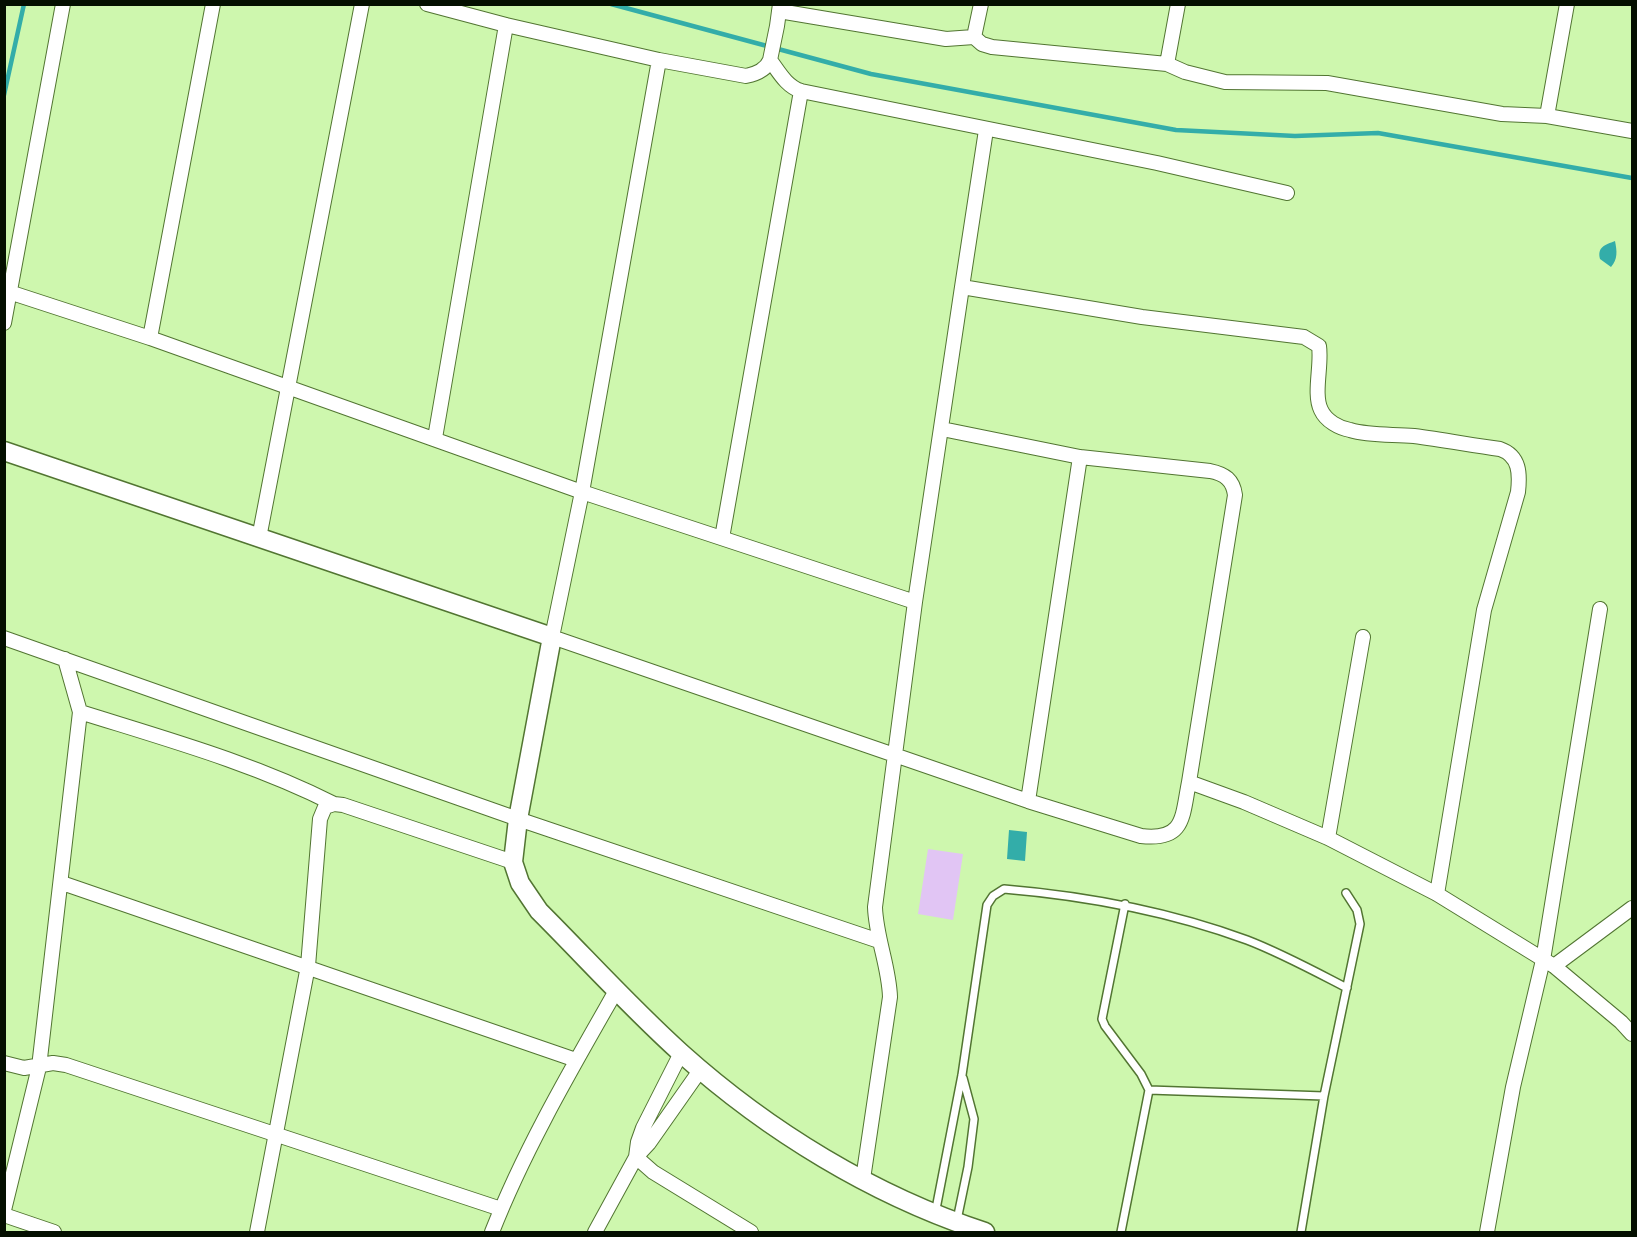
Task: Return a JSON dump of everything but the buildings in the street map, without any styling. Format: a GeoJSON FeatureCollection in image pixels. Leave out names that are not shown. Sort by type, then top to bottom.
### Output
{"type":"FeatureCollection","features":[{"type":"Feature","properties":{"kind":"street"},"geometry":{"type":"LineString","coordinates":[[4,323],[63,4]]}},
{"type":"Feature","properties":{"kind":"street"},"geometry":{"type":"LineString","coordinates":[[150,338],[213,4]]}},
{"type":"Feature","properties":{"kind":"street"},"geometry":{"type":"LineString","coordinates":[[259,538],[362,4]]}},
{"type":"Feature","properties":{"kind":"street"},"geometry":{"type":"LineString","coordinates":[[427,4],[506,25],[659,60],[746,76],[753,75],[767,67],[779,8],[946,39],[974,37],[982,44],[1001,48],[1167,64],[1185,72],[1225,82],[1327,83],[1502,114],[1547,116],[1632,131]]}},
{"type":"Feature","properties":{"kind":"street"},"geometry":{"type":"LineString","coordinates":[[974,37],[981,4]]}},
{"type":"Feature","properties":{"kind":"street"},"geometry":{"type":"LineString","coordinates":[[1167,64],[1178,4]]}},
{"type":"Feature","properties":{"kind":"street"},"geometry":{"type":"LineString","coordinates":[[1547,116],[1567,4]]}},
{"type":"Feature","properties":{"kind":"street"},"geometry":{"type":"LineString","coordinates":[[435,438],[506,25]]}},
{"type":"Feature","properties":{"kind":"street"},"geometry":{"type":"LineString","coordinates":[[771,55],[784,80],[801,91],[1178,168],[1287,193]]}},
{"type":"Feature","properties":{"kind":"street"},"geometry":{"type":"LineString","coordinates":[[659,60],[582,492],[518,819],[513,862],[520,883],[538,911],[681,1053],[760,1117],[863,1179],[935,1215],[985,1233]]}},
{"type":"Feature","properties":{"kind":"street"},"geometry":{"type":"LineString","coordinates":[[722,538],[801,91]]}},
{"type":"Feature","properties":{"kind":"street"},"geometry":{"type":"LineString","coordinates":[[863,1179],[890,997],[890,979],[876,927],[875,907],[915,602],[986,130]]}},
{"type":"Feature","properties":{"kind":"street"},"geometry":{"type":"LineString","coordinates":[[962,286],[1142,317],[1304,337],[1319,346],[1318,399],[1320,409],[1337,426],[1352,431],[1414,436],[1500,449],[1512,456],[1520,476],[1518,492],[1484,610],[1437,894]]}},
{"type":"Feature","properties":{"kind":"street"},"geometry":{"type":"LineString","coordinates":[[9,292],[150,338],[582,492],[915,602]]}},
{"type":"Feature","properties":{"kind":"street"},"geometry":{"type":"LineString","coordinates":[[4,451],[1028,801],[1141,836],[1156,838],[1167,836],[1176,829],[1182,819],[1189,782],[1234,495],[1233,486],[1227,477],[1210,471],[1080,457],[942,429]]}},
{"type":"Feature","properties":{"kind":"street"},"geometry":{"type":"LineString","coordinates":[[1028,801],[1080,457]]}},
{"type":"Feature","properties":{"kind":"street"},"geometry":{"type":"LineString","coordinates":[[1487,1233],[1512,1087],[1549,963],[1600,609]]}},
{"type":"Feature","properties":{"kind":"street"},"geometry":{"type":"LineString","coordinates":[[1328,838],[1363,637]]}},
{"type":"Feature","properties":{"kind":"street"},"geometry":{"type":"LineString","coordinates":[[4,638],[518,819],[879,941]]}},
{"type":"Feature","properties":{"kind":"street"},"geometry":{"type":"LineString","coordinates":[[4,1210],[39,1067],[62,883],[80,712],[64,659]]}},
{"type":"Feature","properties":{"kind":"street"},"geometry":{"type":"LineString","coordinates":[[80,712],[240,762],[334,804],[343,805],[513,862]]}},
{"type":"Feature","properties":{"kind":"street"},"geometry":{"type":"LineString","coordinates":[[1189,782],[1244,802],[1328,838],[1437,894],[1549,963],[1627,1018],[1632,1034]]}},
{"type":"Feature","properties":{"kind":"street"},"geometry":{"type":"LineString","coordinates":[[257,1233],[308,966],[320,819],[325,807],[334,804]]}},
{"type":"Feature","properties":{"kind":"street"},"geometry":{"type":"LineString","coordinates":[[62,883],[576,1060]]}},
{"type":"Feature","properties":{"kind":"street"},"geometry":{"type":"LineString","coordinates":[[1549,963],[1632,908]]}},
{"type":"Feature","properties":{"kind":"street"},"geometry":{"type":"LineString","coordinates":[[492,1233],[501,1209],[576,1060],[617,989]]}},
{"type":"Feature","properties":{"kind":"street"},"geometry":{"type":"LineString","coordinates":[[636,1157],[643,1128],[681,1053]]}},
{"type":"Feature","properties":{"kind":"street"},"geometry":{"type":"LineString","coordinates":[[4,1063],[24,1068],[53,1063],[66,1065],[501,1209]]}},
{"type":"Feature","properties":{"kind":"street"},"geometry":{"type":"LineString","coordinates":[[594,1233],[636,1157],[650,1143],[701,1069]]}},
{"type":"Feature","properties":{"kind":"street"},"geometry":{"type":"LineString","coordinates":[[636,1157],[652,1172],[751,1233]]}},
{"type":"Feature","properties":{"kind":"street"},"geometry":{"type":"LineString","coordinates":[[4,1215],[54,1233]]}},
{"type":"Feature","properties":{"kind":"lane"},"geometry":{"type":"LineString","coordinates":[[935,1215],[962,1076],[987,905],[993,896],[1004,889],[1055,893],[1125,904],[1190,922],[1248,940],[1347,988]]}},
{"type":"Feature","properties":{"kind":"lane"},"geometry":{"type":"LineString","coordinates":[[1301,1233],[1324,1096],[1360,924],[1357,910],[1346,893]]}},
{"type":"Feature","properties":{"kind":"lane"},"geometry":{"type":"LineString","coordinates":[[1121,1233],[1149,1090],[1141,1074],[1102,1019],[1125,904]]}},
{"type":"Feature","properties":{"kind":"lane"},"geometry":{"type":"LineString","coordinates":[[956,1223],[968,1167],[974,1119],[962,1076]]}},
{"type":"Feature","properties":{"kind":"lane"},"geometry":{"type":"LineString","coordinates":[[1149,1090],[1324,1096]]}},
{"type":"Feature","properties":{"kind":"shaded area"},"geometry":{"type":"Polygon","coordinates":[[[928,849],[963,854],[953,920],[918,914],[928,849]]]}},
{"type":"Feature","properties":{"kind":"water"},"geometry":{"type":"Polygon","coordinates":[[[1615,241],[1616,255],[1611,267],[1600,259],[1600,252],[1605,245],[1615,241]]]}},
{"type":"Feature","properties":{"kind":"water"},"geometry":{"type":"Polygon","coordinates":[[[1009,830],[1027,832],[1025,861],[1007,859],[1009,830]]]}},
{"type":"Feature","properties":{"kind":"waterway"},"geometry":{"type":"LineString","coordinates":[[4,95],[24,4]]}},
{"type":"Feature","properties":{"kind":"waterway"},"geometry":{"type":"LineString","coordinates":[[611,4],[871,74],[1176,130],[1295,136],[1378,133],[1632,178]]}}]}
